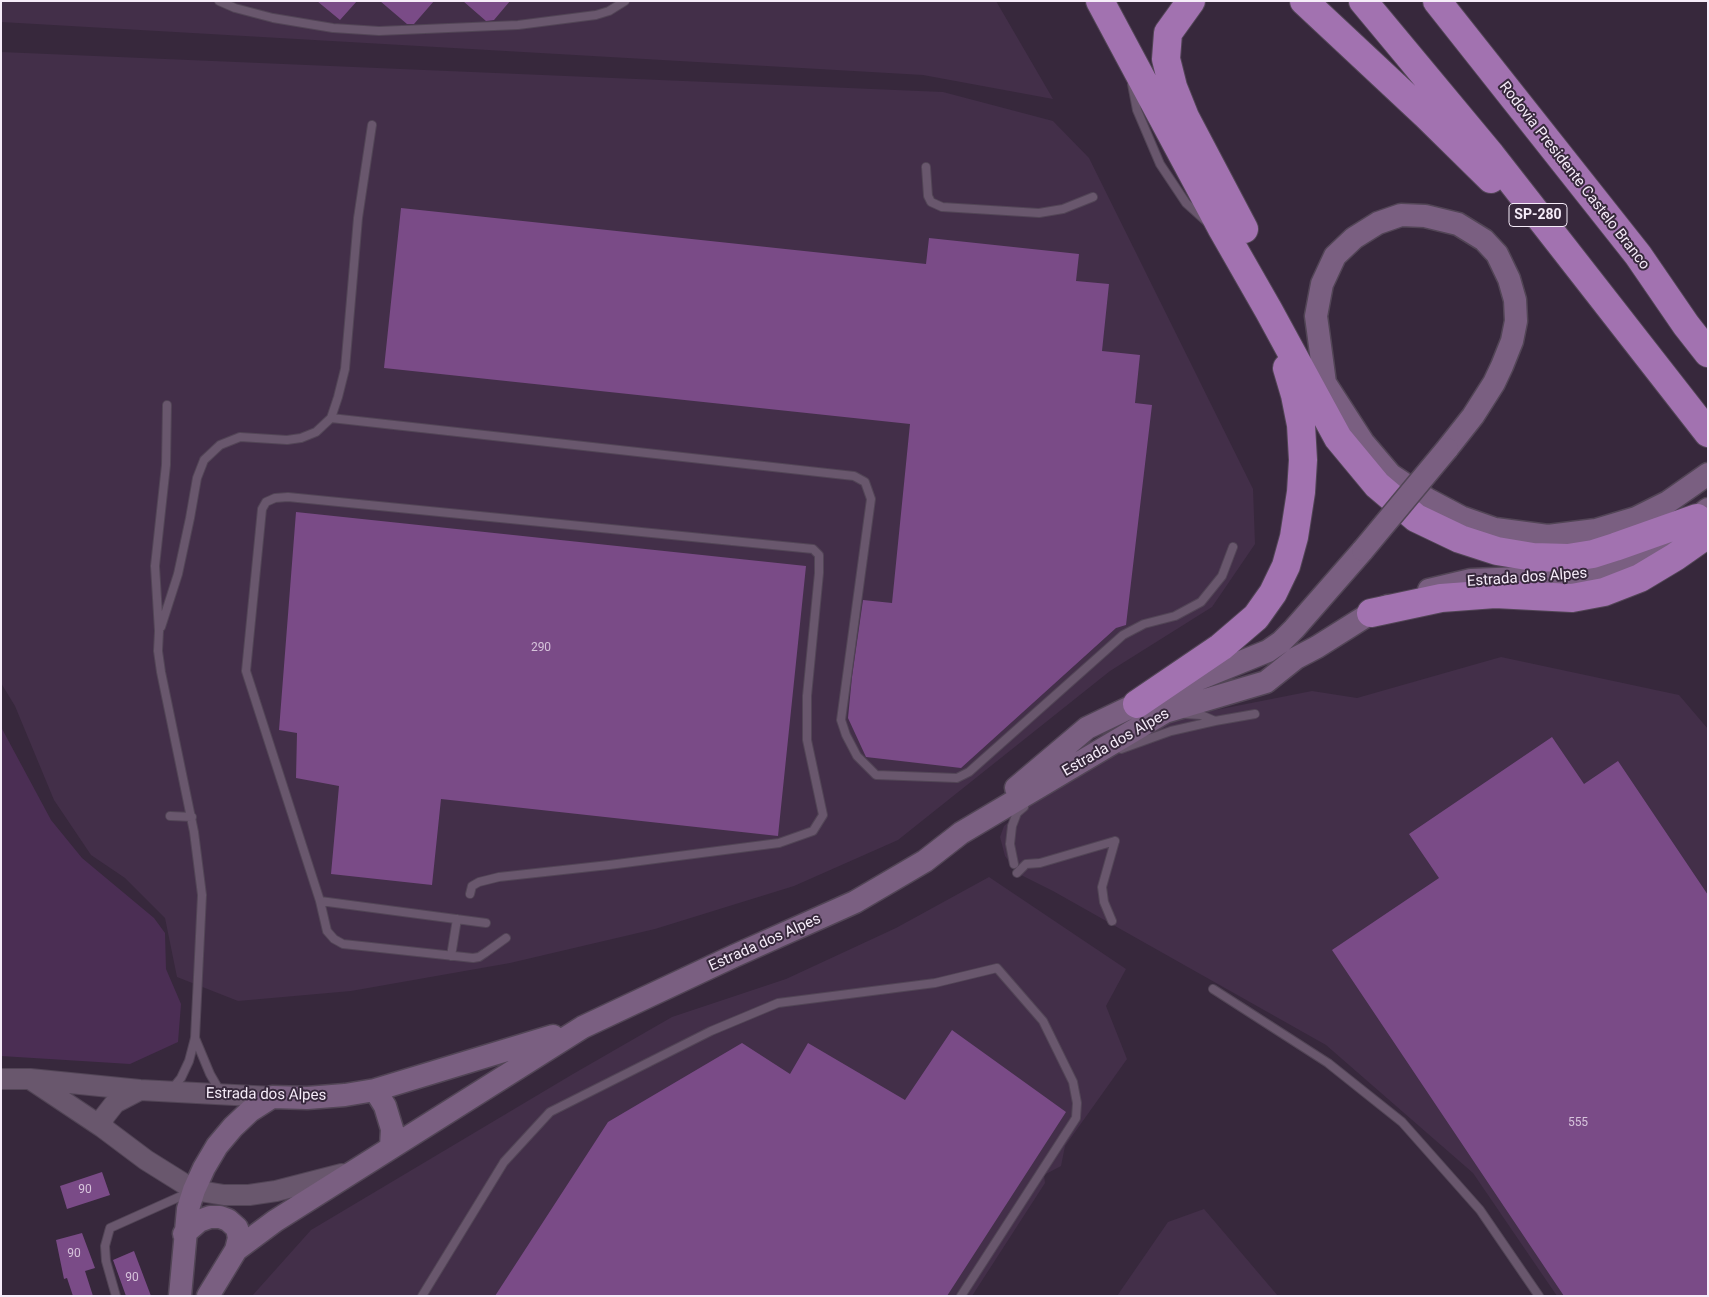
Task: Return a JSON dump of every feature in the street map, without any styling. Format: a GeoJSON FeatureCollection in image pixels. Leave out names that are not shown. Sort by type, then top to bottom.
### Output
{"type":"FeatureCollection","features":[{"type":"Feature","properties":{"kind":"highway"},"geometry":{"type":"LineString","coordinates":[[1100,1],[1338,438],[1377,485],[1416,518],[1460,539],[1498,551],[1533,557],[1568,558],[1593,554],[1704,520]]}},
{"type":"Feature","properties":{"kind":"highway"},"geometry":{"type":"LineString","coordinates":[[1191,1],[1168,33],[1166,59],[1173,87],[1185,117],[1324,383]]}},
{"type":"Feature","properties":{"kind":"highway"},"geometry":{"type":"LineString","coordinates":[[1304,1],[1420,109],[1570,256]]}},
{"type":"Feature","properties":{"kind":"highway","name":"SP-280"},"geometry":{"type":"LineString","coordinates":[[1363,1],[1492,155],[1708,433]]}},
{"type":"Feature","properties":{"kind":"highway","name":"Rodovia Presidente Castelo Branco"},"geometry":{"type":"LineString","coordinates":[[1437,1],[1638,255],[1686,325],[1708,353]]}},
{"type":"Feature","properties":{"kind":"highway"},"geometry":{"type":"LineString","coordinates":[[1137,704],[1221,647],[1256,617],[1273,593],[1286,566],[1294,537],[1301,492],[1303,460],[1301,425],[1295,395],[1270,311]]}},
{"type":"Feature","properties":{"kind":"highway"},"geometry":{"type":"LineString","coordinates":[[1371,613],[1442,598],[1495,594],[1572,598],[1604,592],[1640,578],[1675,558],[1704,520]]}},
{"type":"Feature","properties":{"kind":"main road"},"geometry":{"type":"LineString","coordinates":[[961,833],[1087,728],[1137,704],[1268,651],[1281,642],[1363,550],[1447,449],[1473,416],[1494,383],[1512,341],[1516,321],[1515,300],[1509,278],[1497,254],[1484,240],[1458,224],[1426,216],[1401,215],[1378,223],[1354,238],[1335,256],[1322,284],[1316,316],[1324,383],[1362,442],[1391,475],[1427,499],[1461,517],[1495,529],[1548,536],[1596,530],[1636,518],[1668,502],[1708,474]]}},
{"type":"Feature","properties":{"kind":"main road","name":"Estrada dos Alpes"},"geometry":{"type":"LineString","coordinates":[[236,1250],[275,1220],[583,1026],[855,902],[925,861],[961,833],[1165,712],[1266,682],[1296,658],[1371,613]]}},
{"type":"Feature","properties":{"kind":"main road","name":"Estrada dos Alpes"},"geometry":{"type":"LineString","coordinates":[[272,1098],[307,1098],[375,1090],[583,1026]]}},
{"type":"Feature","properties":{"kind":"main road"},"geometry":{"type":"LineString","coordinates":[[375,1090],[385,1106],[392,1129],[392,1147]]}},
{"type":"Feature","properties":{"kind":"main road"},"geometry":{"type":"LineString","coordinates":[[180,1296],[184,1234],[188,1209],[204,1168],[233,1127],[250,1111],[272,1098]]}},
{"type":"Feature","properties":{"kind":"main road"},"geometry":{"type":"LineString","coordinates":[[184,1234],[199,1221],[210,1217],[220,1217],[228,1220],[237,1228],[239,1238],[236,1250],[208,1296]]}},
{"type":"Feature","properties":{"kind":"street","name":"Estrada dos Alpes"},"geometry":{"type":"LineString","coordinates":[[1,1078],[140,1090],[272,1098]]}},
{"type":"Feature","properties":{"kind":"street"},"geometry":{"type":"LineString","coordinates":[[30,1079],[102,1127],[146,1160],[194,1190],[224,1196],[249,1195],[312,1183],[353,1170]]}},
{"type":"Feature","properties":{"kind":"street"},"geometry":{"type":"LineString","coordinates":[[102,1127],[104,1117],[115,1104],[140,1090]]}},
{"type":"Feature","properties":{"kind":"lane"},"geometry":{"type":"LineString","coordinates":[[219,1],[235,8],[273,18],[332,28],[378,31],[518,25],[596,15],[609,12],[625,1]]}},
{"type":"Feature","properties":{"kind":"lane"},"geometry":{"type":"LineString","coordinates":[[159,631],[178,574],[197,478],[204,460],[220,445],[240,437],[287,440],[301,438],[316,432],[331,418],[344,369],[358,218],[372,125]]}},
{"type":"Feature","properties":{"kind":"lane"},"geometry":{"type":"LineString","coordinates":[[926,167],[928,196],[931,202],[942,207],[1040,213],[1063,209],[1094,197]]}},
{"type":"Feature","properties":{"kind":"lane"},"geometry":{"type":"LineString","coordinates":[[167,405],[166,464],[155,566],[159,631],[158,652],[192,817],[202,895],[195,1038],[189,1061],[181,1078],[169,1092]]}},
{"type":"Feature","properties":{"kind":"lane"},"geometry":{"type":"LineString","coordinates":[[331,418],[854,476],[865,482],[871,499],[841,720],[846,736],[857,756],[876,775],[957,778],[969,772],[1123,635],[1144,624],[1175,616],[1201,602],[1222,576],[1234,547]]}},
{"type":"Feature","properties":{"kind":"lane"},"geometry":{"type":"LineString","coordinates":[[470,894],[472,886],[479,882],[499,877],[779,843],[814,831],[823,815],[807,740],[807,696],[819,573],[819,555],[813,549],[288,497],[275,498],[266,502],[262,509],[246,671],[320,901],[327,931],[334,939],[343,944],[473,958],[479,957],[506,938]]}},
{"type":"Feature","properties":{"kind":"lane"},"geometry":{"type":"LineString","coordinates":[[1165,712],[1201,715],[1215,721]]}},
{"type":"Feature","properties":{"kind":"lane"},"geometry":{"type":"LineString","coordinates":[[1014,864],[1010,844],[1012,826],[1017,813],[1070,773],[1105,756],[1171,731],[1255,714]]}},
{"type":"Feature","properties":{"kind":"lane"},"geometry":{"type":"LineString","coordinates":[[170,816],[192,817]]}},
{"type":"Feature","properties":{"kind":"lane"},"geometry":{"type":"LineString","coordinates":[[1017,873],[1026,864],[1040,863],[1115,841],[1102,887],[1104,902],[1112,921]]}},
{"type":"Feature","properties":{"kind":"lane"},"geometry":{"type":"LineString","coordinates":[[320,901],[486,924]]}},
{"type":"Feature","properties":{"kind":"lane"},"geometry":{"type":"LineString","coordinates":[[451,956],[457,919]]}},
{"type":"Feature","properties":{"kind":"lane"},"geometry":{"type":"LineString","coordinates":[[422,1296],[504,1162],[550,1112],[712,1031],[778,1003],[935,983],[997,968],[1043,1021],[1073,1082],[1077,1104],[1076,1118],[961,1296]]}},
{"type":"Feature","properties":{"kind":"lane"},"geometry":{"type":"LineString","coordinates":[[1213,989],[1328,1063],[1402,1122],[1480,1210],[1539,1296]]}},
{"type":"Feature","properties":{"kind":"lane"},"geometry":{"type":"LineString","coordinates":[[195,1038],[210,1074],[224,1096]]}},
{"type":"Feature","properties":{"kind":"lane"},"geometry":{"type":"LineString","coordinates":[[116,1296],[106,1261],[105,1246],[110,1228],[194,1190]]}},
{"type":"Feature","properties":{"kind":"shaded area"},"geometry":{"type":"Polygon","coordinates":[[[1,1],[996,1],[1053,99],[923,75],[1,22],[1,1]]]}},
{"type":"Feature","properties":{"kind":"shaded area"},"geometry":{"type":"Polygon","coordinates":[[[1,52],[943,92],[1053,121],[1089,158],[1253,489],[1255,544],[1212,607],[1110,671],[898,840],[794,886],[655,929],[510,963],[351,991],[238,1001],[177,977],[165,918],[125,878],[91,855],[54,800],[15,706],[1,683],[1,52]]]}},
{"type":"Feature","properties":{"kind":"shaded area"},"geometry":{"type":"Polygon","coordinates":[[[1501,657],[1679,695],[1708,729],[1708,1296],[1557,1296],[1473,1173],[1326,1045],[1053,891],[1017,873],[1005,856],[1000,837],[1004,826],[1077,761],[1160,721],[1312,691],[1357,698],[1501,657]]]}},
{"type":"Feature","properties":{"kind":"shaded area"},"geometry":{"type":"Polygon","coordinates":[[[1,727],[51,820],[82,858],[154,918],[165,933],[166,969],[181,1004],[178,1042],[130,1064],[1,1056],[1,727]]]}},
{"type":"Feature","properties":{"kind":"shaded area"},"geometry":{"type":"Polygon","coordinates":[[[989,877],[1126,969],[1106,1006],[1127,1059],[1065,1146],[1061,1166],[1044,1175],[1045,1183],[972,1296],[252,1296],[311,1230],[672,1017],[786,979],[896,928],[989,877]]]}},
{"type":"Feature","properties":{"kind":"shaded area"},"geometry":{"type":"Polygon","coordinates":[[[1204,1209],[1278,1296],[1117,1296],[1168,1222],[1204,1209]]]}},
{"type":"Feature","properties":{"kind":"building"},"geometry":{"type":"Polygon","coordinates":[[[317,1],[357,1],[340,20],[317,1]]]}},
{"type":"Feature","properties":{"kind":"building"},"geometry":{"type":"Polygon","coordinates":[[[380,1],[434,1],[414,24],[407,24],[380,1]]]}},
{"type":"Feature","properties":{"kind":"building"},"geometry":{"type":"Polygon","coordinates":[[[463,1],[510,1],[494,20],[486,21],[463,1]]]}},
{"type":"Feature","properties":{"kind":"building"},"geometry":{"type":"Polygon","coordinates":[[[401,208],[926,264],[929,238],[1079,254],[1076,281],[1109,284],[1102,351],[1140,355],[1135,403],[1152,405],[1126,625],[1116,628],[961,768],[866,757],[848,718],[852,677],[863,600],[892,603],[910,424],[384,368],[401,208]]]}},
{"type":"Feature","properties":{"kind":"building"},"geometry":{"type":"Polygon","coordinates":[[[296,512],[806,566],[778,836],[441,799],[432,885],[331,874],[339,786],[296,778],[297,733],[279,730],[296,512]]]}},
{"type":"Feature","properties":{"kind":"building"},"geometry":{"type":"Polygon","coordinates":[[[1552,737],[1584,784],[1618,761],[1708,895],[1708,1296],[1564,1296],[1332,950],[1439,878],[1409,834],[1552,737]]]}},
{"type":"Feature","properties":{"kind":"building"},"geometry":{"type":"Polygon","coordinates":[[[952,1030],[1066,1112],[947,1296],[495,1296],[608,1122],[742,1043],[790,1074],[808,1043],[905,1100],[952,1030]]]}},
{"type":"Feature","properties":{"kind":"building"},"geometry":{"type":"Polygon","coordinates":[[[102,1172],[110,1195],[67,1209],[60,1186],[102,1172]]]}},
{"type":"Feature","properties":{"kind":"building"},"geometry":{"type":"Polygon","coordinates":[[[82,1233],[95,1268],[85,1271],[93,1296],[73,1296],[67,1278],[64,1279],[56,1240],[82,1233]]]}},
{"type":"Feature","properties":{"kind":"building"},"geometry":{"type":"Polygon","coordinates":[[[134,1251],[151,1296],[126,1296],[113,1260],[134,1251]]]}}]}
